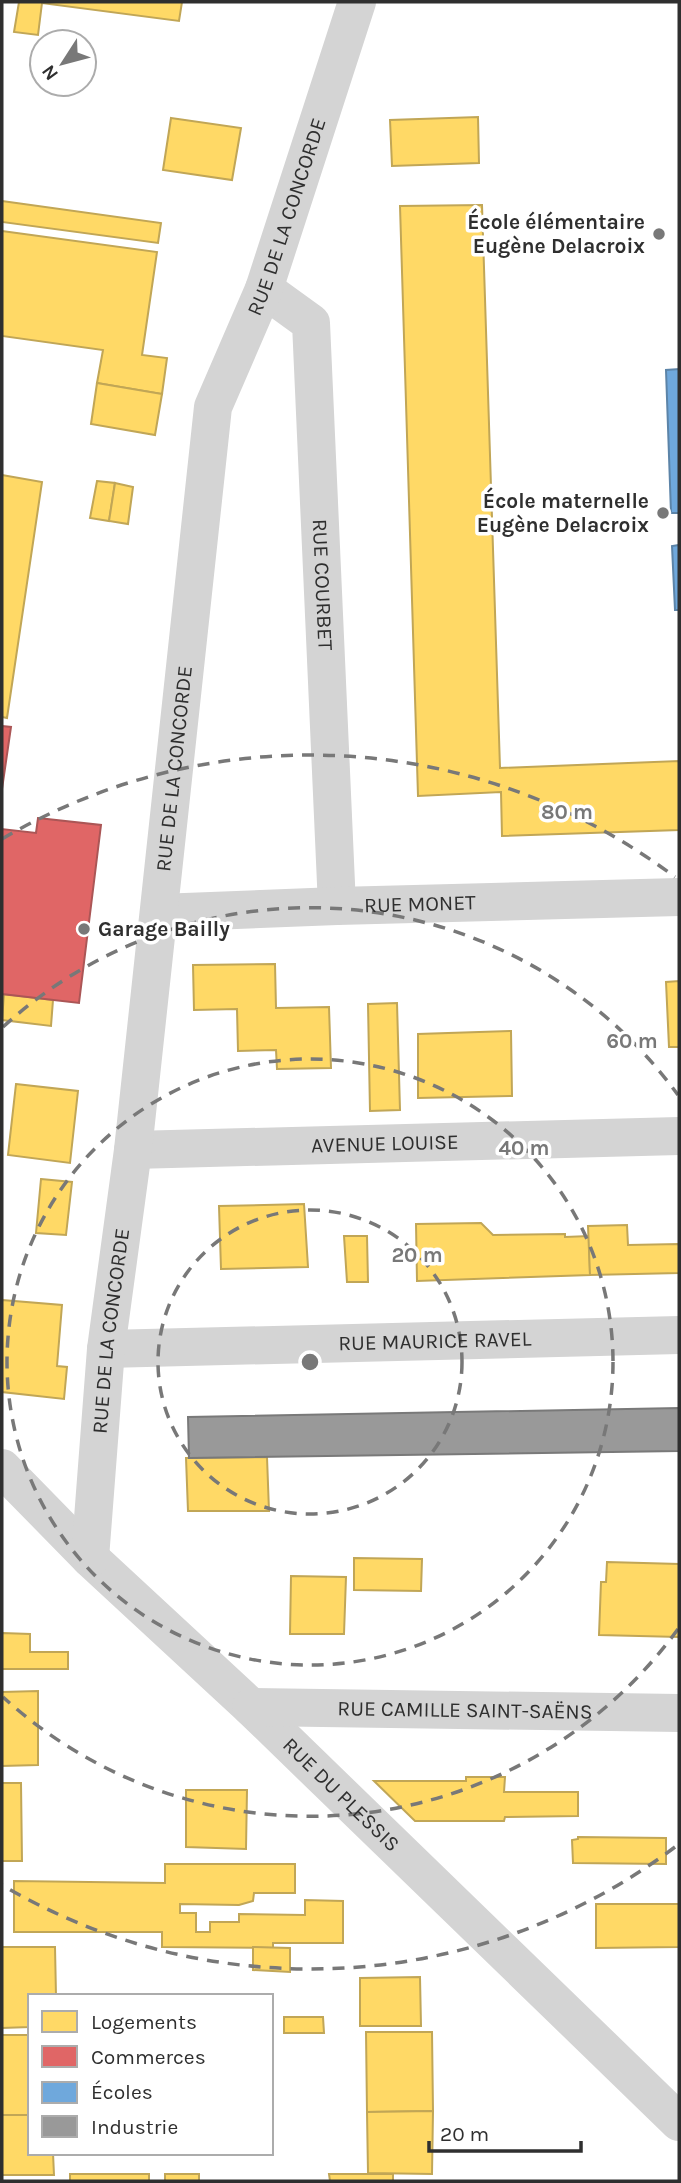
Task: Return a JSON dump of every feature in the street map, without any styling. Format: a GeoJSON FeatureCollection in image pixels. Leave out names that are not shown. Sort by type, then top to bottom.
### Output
{"type":"FeatureCollection","features":[{"type":"Feature","properties":{"kind":"street","name":"RUE DE LA CONCORDE"},"geometry":{"type":"LineString","coordinates":[[90,1558],[106,1349],[133,1150],[214,407],[264,289],[357,2]]}},
{"type":"Feature","properties":{"kind":"street","name":"RUE COURBET"},"geometry":{"type":"LineString","coordinates":[[264,289],[311,323],[337,906]]}},
{"type":"Feature","properties":{"kind":"street","name":"RUE MONET"},"geometry":{"type":"LineString","coordinates":[[159,913],[679,897]]}},
{"type":"Feature","properties":{"kind":"street","name":"AVENUE LOUISE"},"geometry":{"type":"LineString","coordinates":[[133,1150],[679,1136]]}},
{"type":"Feature","properties":{"kind":"street","name":"RUE MAURICE RAVEL"},"geometry":{"type":"LineString","coordinates":[[106,1349],[679,1335]]}},
{"type":"Feature","properties":{"kind":"street","name":"RUE DU PLESSIS"},"geometry":{"type":"LineString","coordinates":[[2,1468],[90,1558],[251,1707],[679,2122]]}},
{"type":"Feature","properties":{"kind":"street","name":"RUE CAMILLE SAINT-SAËNS"},"geometry":{"type":"LineString","coordinates":[[251,1707],[679,1713]]}},
{"type":"Feature","properties":{"kind":"building: Logements"},"geometry":{"type":"Polygon","coordinates":[[[19,2],[182,2],[179,21],[42,3],[39,28],[28,28],[28,34],[14,32],[19,2]]]}},
{"type":"Feature","properties":{"kind":"building: Logements"},"geometry":{"type":"Polygon","coordinates":[[[478,117],[479,163],[392,166],[390,120],[478,117]]]}},
{"type":"Feature","properties":{"kind":"building: Logements"},"geometry":{"type":"Polygon","coordinates":[[[171,118],[241,128],[232,180],[163,170],[171,118]]]}},
{"type":"Feature","properties":{"kind":"building: Logements"},"geometry":{"type":"Polygon","coordinates":[[[2,201],[161,223],[158,243],[2,222],[2,201]]]}},
{"type":"Feature","properties":{"kind":"building: Logements"},"geometry":{"type":"Polygon","coordinates":[[[482,205],[500,768],[679,761],[679,830],[502,836],[501,792],[418,796],[400,206],[482,205]]]}},
{"type":"Feature","properties":{"kind":"building: Logements"},"geometry":{"type":"Polygon","coordinates":[[[2,231],[157,252],[142,355],[167,358],[162,394],[97,383],[103,350],[2,336],[2,231]]]}},
{"type":"Feature","properties":{"kind":"building: Logements"},"geometry":{"type":"Polygon","coordinates":[[[97,383],[162,394],[155,435],[91,424],[97,383]]]}},
{"type":"Feature","properties":{"kind":"building: Logements"},"geometry":{"type":"Polygon","coordinates":[[[2,475],[42,482],[7,718],[2,717],[2,475]]]}},
{"type":"Feature","properties":{"kind":"building: Logements"},"geometry":{"type":"Polygon","coordinates":[[[97,481],[115,483],[109,521],[90,518],[97,481]]]}},
{"type":"Feature","properties":{"kind":"building: Logements"},"geometry":{"type":"Polygon","coordinates":[[[115,483],[133,487],[128,524],[109,521],[115,483]]]}},
{"type":"Feature","properties":{"kind":"building: Logements"},"geometry":{"type":"Polygon","coordinates":[[[275,964],[276,1008],[329,1007],[331,1068],[277,1069],[276,1050],[238,1051],[237,1009],[194,1010],[193,965],[275,964]]]}},
{"type":"Feature","properties":{"kind":"building: Logements"},"geometry":{"type":"Polygon","coordinates":[[[679,981],[679,1047],[669,1047],[666,982],[679,981]]]}},
{"type":"Feature","properties":{"kind":"building: Logements"},"geometry":{"type":"Polygon","coordinates":[[[4,994],[53,1000],[51,1026],[2,1020],[4,994]]]}},
{"type":"Feature","properties":{"kind":"building: Logements"},"geometry":{"type":"Polygon","coordinates":[[[397,1003],[400,1110],[370,1111],[368,1004],[397,1003]]]}},
{"type":"Feature","properties":{"kind":"building: Logements"},"geometry":{"type":"Polygon","coordinates":[[[511,1031],[512,1096],[418,1098],[418,1034],[511,1031]]]}},
{"type":"Feature","properties":{"kind":"building: Logements"},"geometry":{"type":"Polygon","coordinates":[[[16,1084],[78,1091],[70,1163],[8,1155],[16,1084]]]}},
{"type":"Feature","properties":{"kind":"building: Logements"},"geometry":{"type":"Polygon","coordinates":[[[41,1179],[72,1182],[66,1235],[36,1233],[41,1179]]]}},
{"type":"Feature","properties":{"kind":"building: Logements"},"geometry":{"type":"Polygon","coordinates":[[[304,1204],[308,1267],[221,1269],[219,1206],[304,1204]]]}},
{"type":"Feature","properties":{"kind":"building: Logements"},"geometry":{"type":"Polygon","coordinates":[[[481,1223],[493,1235],[589,1236],[590,1275],[417,1281],[416,1224],[481,1223]]]}},
{"type":"Feature","properties":{"kind":"building: Logements"},"geometry":{"type":"Polygon","coordinates":[[[627,1225],[628,1245],[679,1244],[679,1273],[590,1275],[588,1226],[627,1225]]]}},
{"type":"Feature","properties":{"kind":"building: Logements"},"geometry":{"type":"Polygon","coordinates":[[[344,1236],[367,1236],[368,1282],[347,1282],[344,1236]]]}},
{"type":"Feature","properties":{"kind":"building: Logements"},"geometry":{"type":"Polygon","coordinates":[[[2,1300],[62,1305],[57,1366],[67,1367],[64,1399],[2,1392],[2,1300]]]}},
{"type":"Feature","properties":{"kind":"building: Logements"},"geometry":{"type":"Polygon","coordinates":[[[267,1457],[269,1511],[188,1511],[186,1458],[267,1457]]]}},
{"type":"Feature","properties":{"kind":"building: Logements"},"geometry":{"type":"Polygon","coordinates":[[[354,1558],[422,1559],[421,1591],[354,1590],[354,1558]]]}},
{"type":"Feature","properties":{"kind":"building: Logements"},"geometry":{"type":"Polygon","coordinates":[[[607,1562],[679,1564],[679,1637],[599,1635],[601,1582],[606,1582],[607,1562]]]}},
{"type":"Feature","properties":{"kind":"building: Logements"},"geometry":{"type":"Polygon","coordinates":[[[291,1576],[346,1577],[344,1634],[290,1634],[291,1576]]]}},
{"type":"Feature","properties":{"kind":"building: Logements"},"geometry":{"type":"Polygon","coordinates":[[[2,1633],[30,1634],[30,1652],[68,1652],[68,1669],[2,1669],[2,1633]]]}},
{"type":"Feature","properties":{"kind":"building: Logements"},"geometry":{"type":"Polygon","coordinates":[[[38,1691],[38,1765],[2,1766],[2,1692],[38,1691]]]}},
{"type":"Feature","properties":{"kind":"building: Logements"},"geometry":{"type":"Polygon","coordinates":[[[466,1777],[505,1777],[504,1792],[578,1792],[578,1816],[505,1817],[504,1821],[415,1821],[374,1781],[466,1781],[466,1777]]]}},
{"type":"Feature","properties":{"kind":"building: Logements"},"geometry":{"type":"Polygon","coordinates":[[[2,1783],[21,1783],[22,1861],[2,1861],[2,1783]]]}},
{"type":"Feature","properties":{"kind":"building: Logements"},"geometry":{"type":"Polygon","coordinates":[[[186,1790],[247,1790],[246,1849],[186,1847],[186,1790]]]}},
{"type":"Feature","properties":{"kind":"building: Logements"},"geometry":{"type":"Polygon","coordinates":[[[578,1837],[666,1838],[666,1864],[573,1863],[572,1840],[578,1837]]]}},
{"type":"Feature","properties":{"kind":"building: Logements"},"geometry":{"type":"Polygon","coordinates":[[[165,1864],[295,1864],[295,1893],[254,1893],[253,1901],[239,1905],[180,1904],[180,1913],[196,1913],[196,1932],[210,1932],[210,1922],[239,1922],[239,1914],[305,1915],[305,1900],[343,1901],[343,1943],[273,1943],[273,1948],[162,1947],[162,1932],[14,1932],[14,1881],[165,1883],[165,1864]]]}},
{"type":"Feature","properties":{"kind":"building: Logements"},"geometry":{"type":"Polygon","coordinates":[[[596,1904],[679,1904],[679,1947],[596,1948],[596,1904]]]}},
{"type":"Feature","properties":{"kind":"building: Logements"},"geometry":{"type":"Polygon","coordinates":[[[2,1947],[55,1947],[56,1994],[28,1994],[28,2027],[2,2028],[2,1947]]]}},
{"type":"Feature","properties":{"kind":"building: Logements"},"geometry":{"type":"Polygon","coordinates":[[[253,1947],[290,1948],[290,1972],[253,1970],[253,1947]]]}},
{"type":"Feature","properties":{"kind":"building: Logements"},"geometry":{"type":"Polygon","coordinates":[[[420,1977],[421,2026],[360,2026],[360,1978],[420,1977]]]}},
{"type":"Feature","properties":{"kind":"building: Logements"},"geometry":{"type":"Polygon","coordinates":[[[284,2017],[323,2017],[324,2033],[284,2033],[284,2017]]]}},
{"type":"Feature","properties":{"kind":"building: Logements"},"geometry":{"type":"Polygon","coordinates":[[[366,2032],[432,2032],[433,2111],[367,2112],[366,2032]]]}},
{"type":"Feature","properties":{"kind":"building: Logements"},"geometry":{"type":"Polygon","coordinates":[[[2,2035],[28,2035],[28,2115],[2,2115],[2,2035]]]}},
{"type":"Feature","properties":{"kind":"building: Logements"},"geometry":{"type":"Polygon","coordinates":[[[433,2111],[432,2174],[368,2173],[367,2112],[433,2111]]]}},
{"type":"Feature","properties":{"kind":"building: Logements"},"geometry":{"type":"Polygon","coordinates":[[[2,2115],[28,2115],[28,2155],[53,2155],[54,2175],[2,2175],[2,2115]]]}},
{"type":"Feature","properties":{"kind":"building: Logements"},"geometry":{"type":"Polygon","coordinates":[[[70,2174],[149,2174],[149,2181],[70,2181],[70,2174]]]}},
{"type":"Feature","properties":{"kind":"building: Logements"},"geometry":{"type":"Polygon","coordinates":[[[165,2174],[199,2174],[199,2181],[165,2181],[165,2174]]]}},
{"type":"Feature","properties":{"kind":"building: Logements"},"geometry":{"type":"Polygon","coordinates":[[[329,2174],[393,2174],[393,2181],[330,2181],[329,2174]]]}},
{"type":"Feature","properties":{"kind":"building: Commerces"},"geometry":{"type":"Polygon","coordinates":[[[2,726],[11,727],[2,789],[2,726]]]}},
{"type":"Feature","properties":{"kind":"building: Commerces"},"geometry":{"type":"Polygon","coordinates":[[[38,818],[101,825],[79,1003],[2,994],[2,829],[36,833],[38,818]]]}},
{"type":"Feature","properties":{"kind":"building: Écoles"},"geometry":{"type":"Polygon","coordinates":[[[679,369],[679,513],[671,513],[666,370],[679,369]]]}},
{"type":"Feature","properties":{"kind":"building: Écoles"},"geometry":{"type":"Polygon","coordinates":[[[679,545],[679,610],[675,610],[672,546],[679,545]]]}},
{"type":"Feature","properties":{"kind":"building: Industrie"},"geometry":{"type":"Polygon","coordinates":[[[679,1408],[679,1451],[189,1458],[188,1417],[679,1408]]]}},
{"type":"Feature","properties":{"kind":"place","name":"École élémentaire Eugène Delacroix"},"geometry":{"type":"Point","coordinates":[659,234]}},
{"type":"Feature","properties":{"kind":"place","name":"École maternelle Eugène Delacroix"},"geometry":{"type":"Point","coordinates":[663,513]}},
{"type":"Feature","properties":{"kind":"place","name":"Garage Bailly"},"geometry":{"type":"Point","coordinates":[84,929]}}]}
